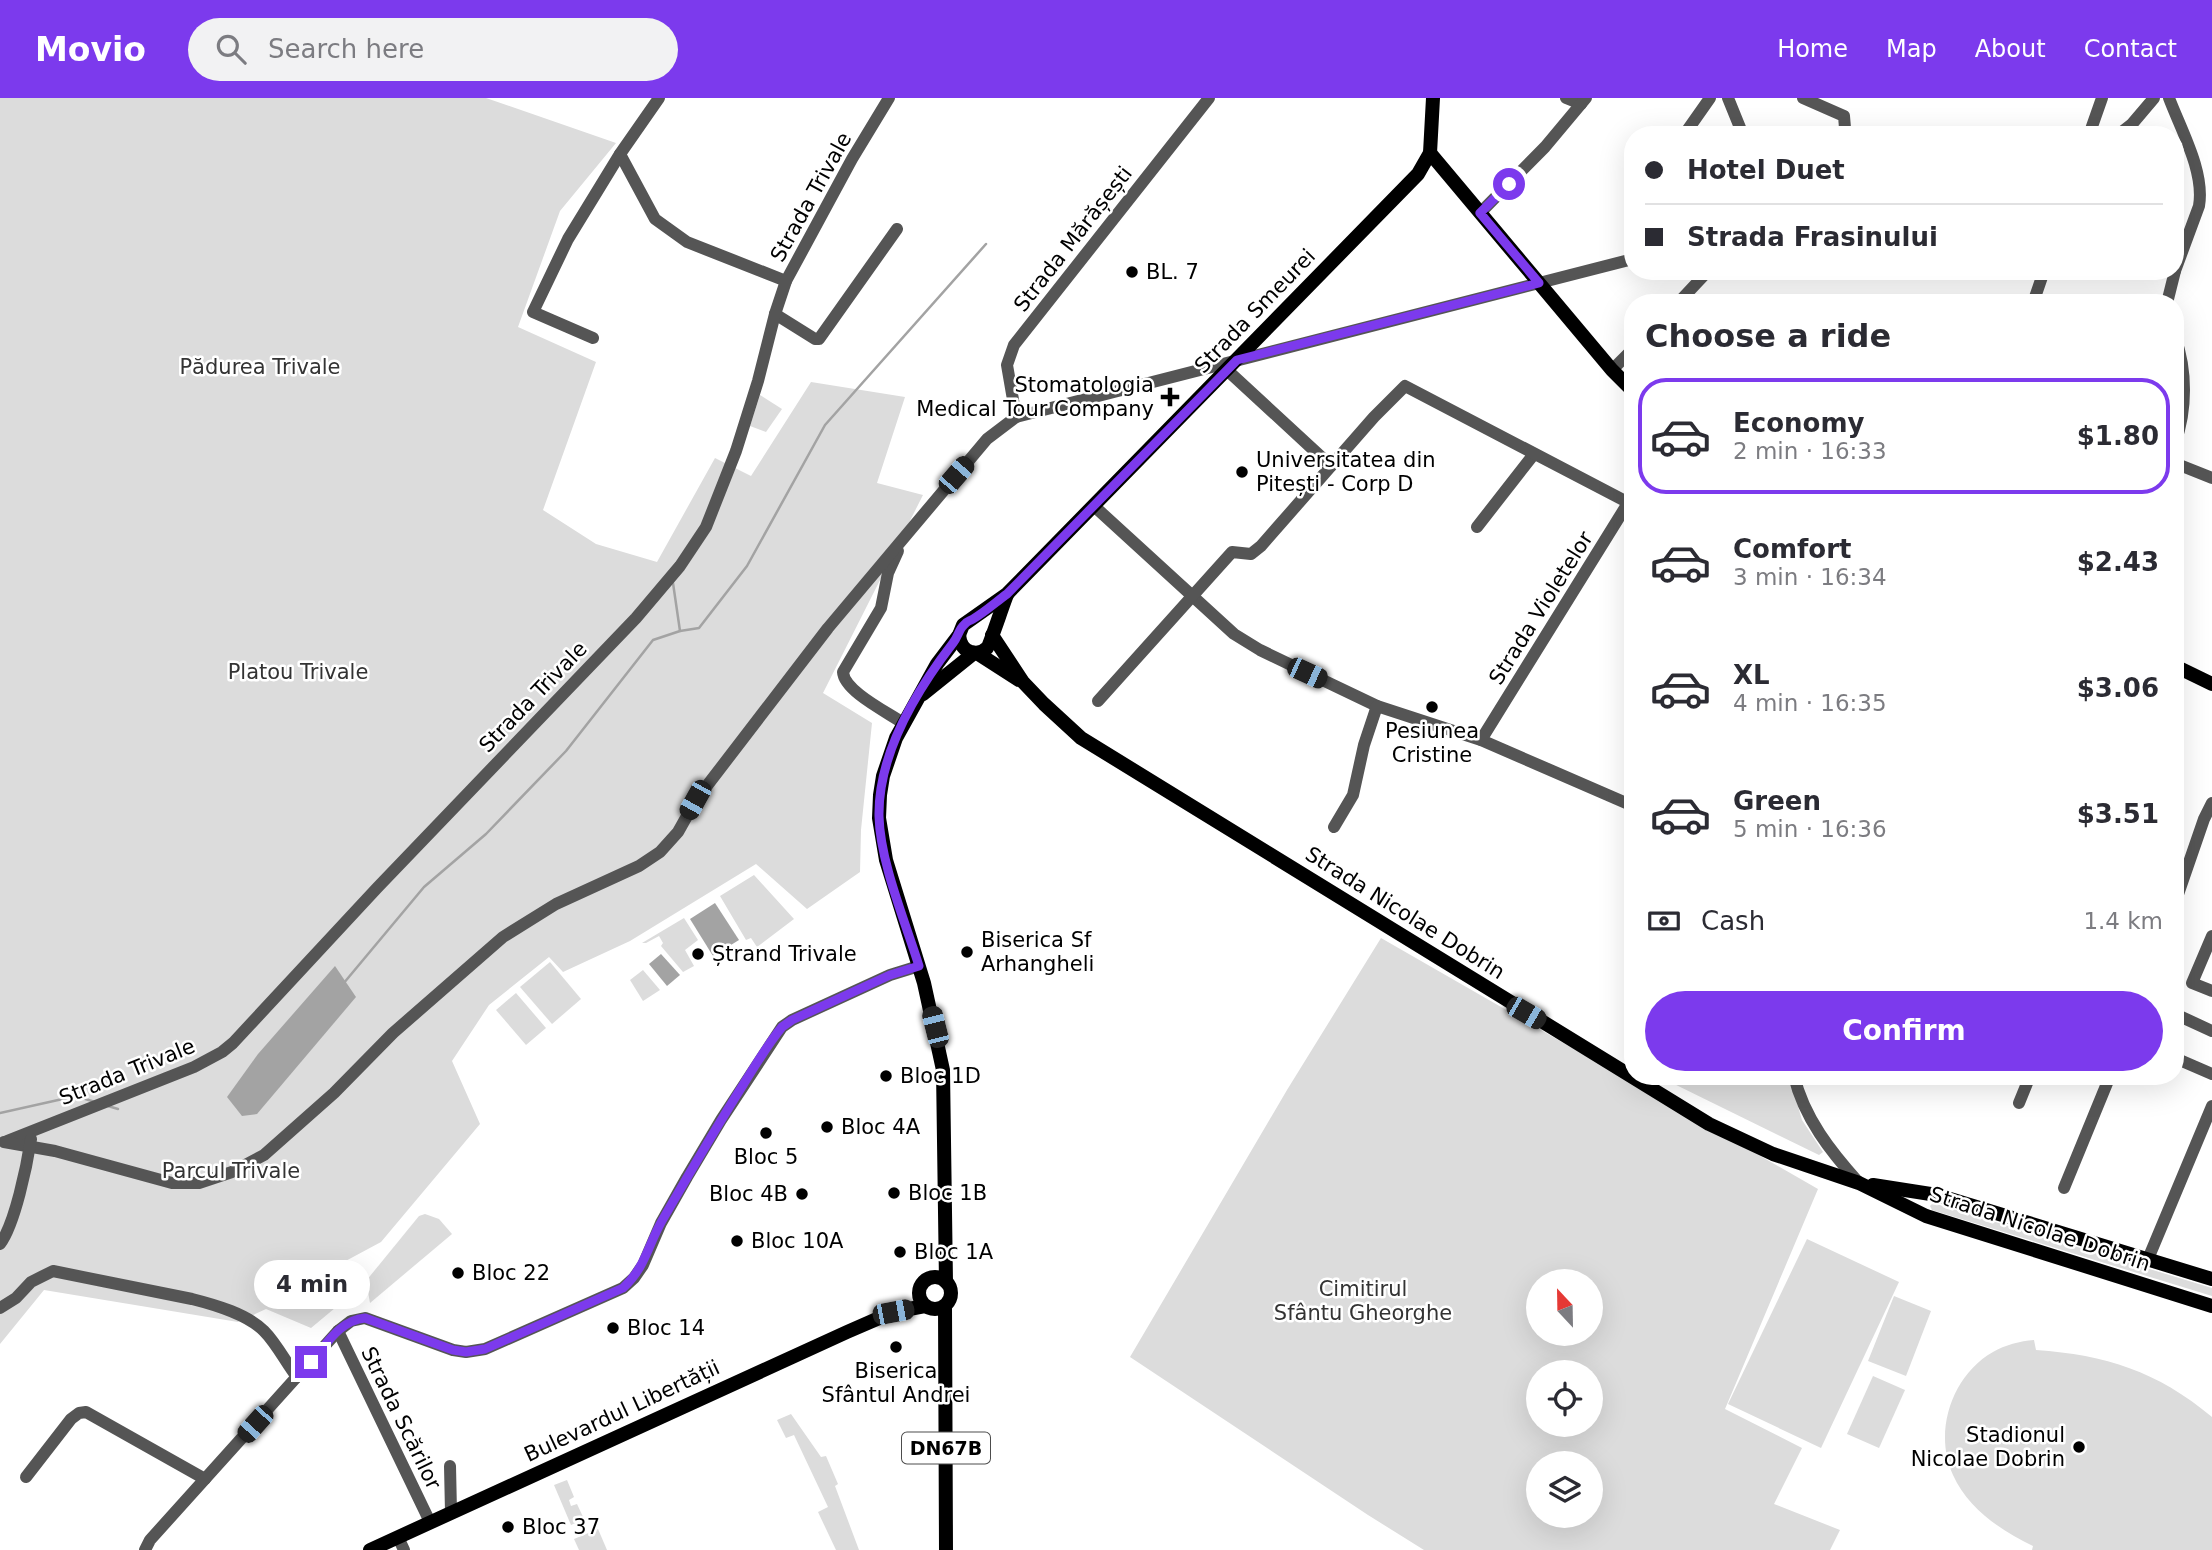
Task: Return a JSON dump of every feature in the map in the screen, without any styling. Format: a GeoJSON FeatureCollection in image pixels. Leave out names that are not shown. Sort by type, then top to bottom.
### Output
{"type":"FeatureCollection","features":[{"type":"Feature","properties":{"kind":"main road"},"geometry":{"type":"LineString","coordinates":[[1433,98],[1430,153],[1624,382]]}},
{"type":"Feature","properties":{"kind":"main road","name":"Strada Smeurei"},"geometry":{"type":"LineString","coordinates":[[972,620],[1007,594],[1094,506],[1418,174],[1430,153]]}},
{"type":"Feature","properties":{"kind":"main road","name":"Strada Smeurei"},"geometry":{"type":"LineString","coordinates":[[992,634],[1007,594]]}},
{"type":"Feature","properties":{"kind":"main road"},"geometry":{"type":"LineString","coordinates":[[916,699],[989,645],[992,634],[987,624],[972,620],[963,625],[916,699],[903,723],[883,776],[879,818],[886,860],[919,966],[943,1070],[946,1238],[939,1280]]}},
{"type":"Feature","properties":{"kind":"main road","name":"Strada Nicolae Dobrin"},"geometry":{"type":"LineString","coordinates":[[992,634],[1023,682],[1081,738],[1624,1071]]}},
{"type":"Feature","properties":{"kind":"main road"},"geometry":{"type":"LineString","coordinates":[[959,635],[961,645],[975,653]]}},
{"type":"Feature","properties":{"kind":"main road","name":"Strada Nicolae Dobrin"},"geometry":{"type":"LineString","coordinates":[[975,653],[1023,682]]}},
{"type":"Feature","properties":{"kind":"main road"},"geometry":{"type":"LineString","coordinates":[[2184,670],[2212,684]]}},
{"type":"Feature","properties":{"kind":"main road","name":"Strada Nicolae Dobrin"},"geometry":{"type":"LineString","coordinates":[[1646,1085],[1709,1124],[1773,1154],[1859,1184],[1926,1216],[2212,1306]]}},
{"type":"Feature","properties":{"kind":"main road","name":"Strada Nicolae Dobrin"},"geometry":{"type":"LineString","coordinates":[[1859,1184],[1937,1195],[2212,1279]]}},
{"type":"Feature","properties":{"kind":"main road"},"geometry":{"type":"LineString","coordinates":[[1926,1216],[1924,1208],[1927,1200],[1937,1195]]}},
{"type":"Feature","properties":{"kind":"main road"},"geometry":{"type":"LineString","coordinates":[[939,1280],[950,1286],[951,1297],[931,1303],[923,1283],[939,1280]]}},
{"type":"Feature","properties":{"kind":"main road","name":"Bulevardul Libertății"},"geometry":{"type":"LineString","coordinates":[[370,1550],[401,1544],[430,1522],[689,1402],[893,1312],[931,1303]]}},
{"type":"Feature","properties":{"kind":"main road","name":"DN67B"},"geometry":{"type":"LineString","coordinates":[[931,1303],[946,1345],[946,1550]]}},
{"type":"Feature","properties":{"kind":"street"},"geometry":{"type":"LineString","coordinates":[[593,338],[534,312],[568,239],[620,154],[659,98]]}},
{"type":"Feature","properties":{"kind":"street","name":"Strada Mărășești"},"geometry":{"type":"LineString","coordinates":[[1016,417],[1007,365],[1014,345],[1209,98]]}},
{"type":"Feature","properties":{"kind":"street"},"geometry":{"type":"LineString","coordinates":[[1480,213],[1545,148],[1583,101],[1566,98]]}},
{"type":"Feature","properties":{"kind":"street"},"geometry":{"type":"LineString","coordinates":[[1690,126],[1710,98]]}},
{"type":"Feature","properties":{"kind":"street"},"geometry":{"type":"LineString","coordinates":[[1728,98],[1739,126]]}},
{"type":"Feature","properties":{"kind":"street"},"geometry":{"type":"LineString","coordinates":[[1803,98],[1844,116],[1843,126]]}},
{"type":"Feature","properties":{"kind":"street"},"geometry":{"type":"LineString","coordinates":[[2092,126],[2102,98]]}},
{"type":"Feature","properties":{"kind":"street"},"geometry":{"type":"LineString","coordinates":[[2129,126],[2154,98]]}},
{"type":"Feature","properties":{"kind":"street"},"geometry":{"type":"LineString","coordinates":[[2169,98],[2179,126]]}},
{"type":"Feature","properties":{"kind":"street","name":"Strada Trivale"},"geometry":{"type":"LineString","coordinates":[[2,1143],[194,1067],[233,1043],[377,888],[636,618],[680,566],[706,527],[725,481],[758,381],[786,281],[887,99]]}},
{"type":"Feature","properties":{"kind":"street"},"geometry":{"type":"LineString","coordinates":[[2184,138],[2197,173],[2201,194],[2184,247]]}},
{"type":"Feature","properties":{"kind":"street"},"geometry":{"type":"LineString","coordinates":[[620,154],[655,219],[687,242],[786,281]]}},
{"type":"Feature","properties":{"kind":"street"},"geometry":{"type":"LineString","coordinates":[[775,314],[814,339],[819,339],[897,229]]}},
{"type":"Feature","properties":{"kind":"street"},"geometry":{"type":"LineString","coordinates":[[2,1143],[30,1146],[172,1183],[199,1183],[232,1172],[264,1155],[334,1093],[403,1025],[503,937],[556,904],[639,866],[660,852],[678,832],[695,800],[851,600],[987,439],[1016,417],[1232,365],[1624,261]]}},
{"type":"Feature","properties":{"kind":"street"},"geometry":{"type":"LineString","coordinates":[[1686,294],[1700,280]]}},
{"type":"Feature","properties":{"kind":"street"},"geometry":{"type":"LineString","coordinates":[[1612,370],[1624,358]]}},
{"type":"Feature","properties":{"kind":"street"},"geometry":{"type":"LineString","coordinates":[[1232,365],[1331,466]]}},
{"type":"Feature","properties":{"kind":"street"},"geometry":{"type":"LineString","coordinates":[[1098,701],[1232,552],[1251,554],[1261,546],[1374,417],[1405,386],[1624,498]]}},
{"type":"Feature","properties":{"kind":"street"},"geometry":{"type":"LineString","coordinates":[[1477,527],[1534,454]]}},
{"type":"Feature","properties":{"kind":"street"},"geometry":{"type":"LineString","coordinates":[[2184,464],[2212,478]]}},
{"type":"Feature","properties":{"kind":"street"},"geometry":{"type":"LineString","coordinates":[[1094,506],[1234,634],[1260,650],[1377,706],[1481,740],[1624,802]]}},
{"type":"Feature","properties":{"kind":"street","name":"Strada Violetelor"},"geometry":{"type":"LineString","coordinates":[[1481,740],[1624,512]]}},
{"type":"Feature","properties":{"kind":"street"},"geometry":{"type":"LineString","coordinates":[[903,723],[852,690],[843,679],[843,672],[881,608],[888,573],[908,531]]}},
{"type":"Feature","properties":{"kind":"street"},"geometry":{"type":"LineString","coordinates":[[1334,827],[1353,796],[1364,745],[1377,706]]}},
{"type":"Feature","properties":{"kind":"street"},"geometry":{"type":"LineString","coordinates":[[2184,878],[2212,803]]}},
{"type":"Feature","properties":{"kind":"street"},"geometry":{"type":"LineString","coordinates":[[2212,936],[2192,983],[2212,991]]}},
{"type":"Feature","properties":{"kind":"street"},"geometry":{"type":"LineString","coordinates":[[145,1550],[150,1539],[338,1331],[351,1321],[365,1318],[453,1350],[476,1351],[623,1288],[643,1265],[661,1223],[681,1187],[782,1027],[890,975],[919,966]]}},
{"type":"Feature","properties":{"kind":"street"},"geometry":{"type":"LineString","coordinates":[[2184,1018],[2212,1031]]}},
{"type":"Feature","properties":{"kind":"street"},"geometry":{"type":"LineString","coordinates":[[1606,1060],[1624,1065]]}},
{"type":"Feature","properties":{"kind":"street"},"geometry":{"type":"LineString","coordinates":[[2184,1062],[2212,1074]]}},
{"type":"Feature","properties":{"kind":"street"},"geometry":{"type":"LineString","coordinates":[[1796,1085],[1809,1116],[1826,1144],[1859,1184]]}},
{"type":"Feature","properties":{"kind":"street"},"geometry":{"type":"LineString","coordinates":[[2019,1103],[2026,1085]]}},
{"type":"Feature","properties":{"kind":"street"},"geometry":{"type":"LineString","coordinates":[[2064,1188],[2106,1085]]}},
{"type":"Feature","properties":{"kind":"street"},"geometry":{"type":"LineString","coordinates":[[2147,1259],[2212,1106]]}},
{"type":"Feature","properties":{"kind":"street"},"geometry":{"type":"LineString","coordinates":[[0,1244],[5,1237],[16,1203],[32,1131]]}},
{"type":"Feature","properties":{"kind":"street"},"geometry":{"type":"LineString","coordinates":[[0,1308],[16,1298],[32,1282],[53,1271],[192,1299],[212,1304],[250,1321],[265,1331],[297,1377]]}},
{"type":"Feature","properties":{"kind":"street","name":"Strada Scărilor"},"geometry":{"type":"LineString","coordinates":[[338,1331],[430,1522]]}},
{"type":"Feature","properties":{"kind":"street"},"geometry":{"type":"LineString","coordinates":[[26,1477],[71,1419],[86,1412],[205,1479]]}},
{"type":"Feature","properties":{"kind":"street"},"geometry":{"type":"LineString","coordinates":[[450,1466],[451,1513]]}},
{"type":"Feature","properties":{"kind":"green space","name":"Pădurea Trivale"},"geometry":{"type":"Polygon","coordinates":[[[0,98],[486,98],[616,143],[560,211],[518,327],[596,362],[543,510],[596,544],[657,562],[715,458],[751,476],[811,382],[905,397],[877,483],[923,495],[823,693],[872,723],[861,830],[860,872],[807,909],[756,864],[630,941],[563,972],[549,957],[489,1005],[452,1061],[480,1124],[381,1242],[340,1264],[341,1303],[311,1328],[266,1309],[238,1322],[44,1290],[0,1344],[0,98]]]}},
{"type":"Feature","properties":{"kind":"green space"},"geometry":{"type":"Polygon","coordinates":[[[760,395],[782,409],[766,432],[750,426],[760,395]]]}},
{"type":"Feature","properties":{"kind":"green space"},"geometry":{"type":"Polygon","coordinates":[[[754,875],[794,919],[757,947],[751,938],[746,940],[720,896],[754,875]]]}},
{"type":"Feature","properties":{"kind":"green space"},"geometry":{"type":"Polygon","coordinates":[[[684,918],[698,940],[685,950],[694,966],[683,972],[661,946],[663,943],[659,936],[642,943],[684,918]]]}},
{"type":"Feature","properties":{"kind":"green space","name":"Cimitirul Sfântu Gheorghe"},"geometry":{"type":"Polygon","coordinates":[[[1381,938],[1624,1078],[1624,1085],[1637,1085],[1818,1189],[1725,1409],[1802,1448],[1774,1504],[1840,1530],[1830,1550],[1424,1550],[1130,1357],[1287,1090],[1381,938]]]}},
{"type":"Feature","properties":{"kind":"green space"},"geometry":{"type":"Polygon","coordinates":[[[550,962],[581,999],[552,1024],[520,987],[550,962]]]}},
{"type":"Feature","properties":{"kind":"green space"},"geometry":{"type":"Polygon","coordinates":[[[643,970],[660,990],[643,1001],[630,980],[643,970]]]}},
{"type":"Feature","properties":{"kind":"green space"},"geometry":{"type":"Polygon","coordinates":[[[516,993],[546,1028],[526,1045],[496,1010],[516,993]]]}},
{"type":"Feature","properties":{"kind":"green space"},"geometry":{"type":"Polygon","coordinates":[[[1676,1085],[1792,1085],[1802,1120],[1823,1152],[1819,1155],[1676,1085]]]}},
{"type":"Feature","properties":{"kind":"green space"},"geometry":{"type":"Polygon","coordinates":[[[1933,1203],[2212,1288],[2212,1296],[1932,1210],[1930,1206],[1933,1203]]]}},
{"type":"Feature","properties":{"kind":"green space"},"geometry":{"type":"Polygon","coordinates":[[[425,1214],[439,1219],[452,1234],[370,1303],[366,1281],[419,1216],[425,1214]]]}},
{"type":"Feature","properties":{"kind":"green space"},"geometry":{"type":"Polygon","coordinates":[[[1807,1239],[1899,1282],[1821,1448],[1728,1404],[1807,1239]]]}},
{"type":"Feature","properties":{"kind":"green space"},"geometry":{"type":"Polygon","coordinates":[[[1894,1296],[1931,1311],[1906,1376],[1868,1361],[1894,1296]]]}},
{"type":"Feature","properties":{"kind":"green space","name":"Stadionul Nicolae Dobrin"},"geometry":{"type":"Polygon","coordinates":[[[2034,1340],[2036,1350],[2108,1361],[2151,1377],[2192,1401],[2212,1417],[2212,1550],[2032,1550],[2033,1546],[1987,1518],[1967,1498],[1953,1475],[1947,1458],[1946,1423],[1950,1406],[1957,1390],[1979,1362],[2002,1347],[2034,1340]]]}},
{"type":"Feature","properties":{"kind":"green space"},"geometry":{"type":"Polygon","coordinates":[[[1873,1376],[1905,1390],[1879,1448],[1847,1434],[1873,1376]]]}},
{"type":"Feature","properties":{"kind":"green space"},"geometry":{"type":"Polygon","coordinates":[[[791,1414],[821,1457],[826,1456],[859,1550],[836,1550],[818,1512],[828,1507],[794,1435],[786,1438],[777,1420],[791,1414]]]}},
{"type":"Feature","properties":{"kind":"green space"},"geometry":{"type":"Polygon","coordinates":[[[567,1480],[574,1497],[569,1500],[571,1506],[577,1504],[584,1519],[571,1525],[554,1485],[567,1480]]]}},
{"type":"Feature","properties":{"kind":"green space"},"geometry":{"type":"Polygon","coordinates":[[[598,1529],[607,1550],[579,1550],[574,1539],[598,1529]]]}},
{"type":"Feature","properties":{"kind":"shaded area"},"geometry":{"type":"Polygon","coordinates":[[[715,903],[739,940],[713,956],[690,919],[715,903]]]}},
{"type":"Feature","properties":{"kind":"shaded area"},"geometry":{"type":"Polygon","coordinates":[[[661,954],[680,975],[667,986],[649,964],[661,954]]]}},
{"type":"Feature","properties":{"kind":"shaded area"},"geometry":{"type":"Polygon","coordinates":[[[335,966],[356,997],[257,1114],[242,1116],[227,1097],[258,1054],[335,966]]]}},
{"type":"Feature","properties":{"kind":"waterway"},"geometry":{"type":"LineString","coordinates":[[343,984],[424,887],[486,834],[566,751],[653,640],[699,628],[747,566],[825,425],[986,244]]}},
{"type":"Feature","properties":{"kind":"waterway"},"geometry":{"type":"LineString","coordinates":[[673,583],[680,631]]}},
{"type":"Feature","properties":{"kind":"waterway"},"geometry":{"type":"LineString","coordinates":[[0,1113],[76,1096],[95,1102]]}},
{"type":"Feature","properties":{"kind":"waterway"},"geometry":{"type":"LineString","coordinates":[[108,1106],[118,1109]]}},
{"type":"Feature","properties":{"kind":"place","name":"BL. 7"},"geometry":{"type":"Point","coordinates":[1132,272]}},
{"type":"Feature","properties":{"kind":"place","name":"Stomatologia Medical Tour Company"},"geometry":{"type":"Point","coordinates":[1170,397]}},
{"type":"Feature","properties":{"kind":"place","name":"Universitatea din Pitești - Corp D"},"geometry":{"type":"Point","coordinates":[1242,472]}},
{"type":"Feature","properties":{"kind":"place","name":"Pesiunea Cristine"},"geometry":{"type":"Point","coordinates":[1432,707]}},
{"type":"Feature","properties":{"kind":"place","name":"Biserica Sf Arhangheli"},"geometry":{"type":"Point","coordinates":[967,952]}},
{"type":"Feature","properties":{"kind":"place","name":"Ștrand Trivale"},"geometry":{"type":"Point","coordinates":[698,954]}},
{"type":"Feature","properties":{"kind":"place","name":"Bloc 1D"},"geometry":{"type":"Point","coordinates":[886,1076]}},
{"type":"Feature","properties":{"kind":"place","name":"Bloc 4A"},"geometry":{"type":"Point","coordinates":[827,1127]}},
{"type":"Feature","properties":{"kind":"place","name":"Bloc 5"},"geometry":{"type":"Point","coordinates":[766,1133]}},
{"type":"Feature","properties":{"kind":"place","name":"Bloc 1B"},"geometry":{"type":"Point","coordinates":[894,1193]}},
{"type":"Feature","properties":{"kind":"place","name":"Bloc 4B"},"geometry":{"type":"Point","coordinates":[802,1194]}},
{"type":"Feature","properties":{"kind":"place","name":"Bloc 10A"},"geometry":{"type":"Point","coordinates":[737,1241]}},
{"type":"Feature","properties":{"kind":"place","name":"Bloc 1A"},"geometry":{"type":"Point","coordinates":[900,1252]}},
{"type":"Feature","properties":{"kind":"place","name":"Bloc 22"},"geometry":{"type":"Point","coordinates":[458,1273]}},
{"type":"Feature","properties":{"kind":"place","name":"Bloc 14"},"geometry":{"type":"Point","coordinates":[613,1328]}},
{"type":"Feature","properties":{"kind":"place","name":"Biserica Sfântul Andrei"},"geometry":{"type":"Point","coordinates":[896,1347]}},
{"type":"Feature","properties":{"kind":"place","name":"Stadionul Nicolae Dobrin"},"geometry":{"type":"Point","coordinates":[2079,1447]}},
{"type":"Feature","properties":{"kind":"place","name":"Bloc 37"},"geometry":{"type":"Point","coordinates":[508,1527]}},
{"type":"Feature","properties":{"kind":"route"},"geometry":{"type":"LineString","coordinates":[[311,1362],[341,1327],[360,1318],[453,1350],[466,1352],[485,1349],[623,1288],[634,1278],[687,1177],[782,1027],[890,975],[919,966],[886,860],[879,818],[880,795],[883,776],[896,738],[916,699],[963,625],[1007,594],[1237,360],[1539,283],[1480,213],[1509,184]]}},
{"type":"Feature","properties":{"kind":"park label","name":"Platou Trivale"},"geometry":{"type":"Point","coordinates":[298,672]}},
{"type":"Feature","properties":{"kind":"park label","name":"Parcul Trivale"},"geometry":{"type":"Point","coordinates":[231,1171]}}]}
